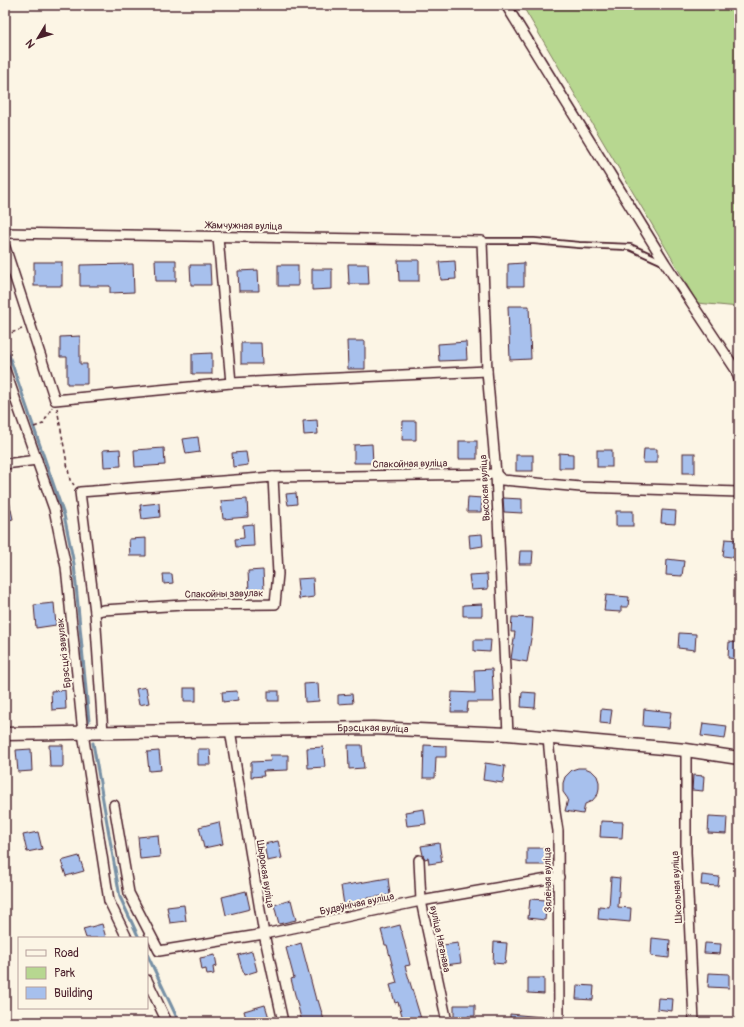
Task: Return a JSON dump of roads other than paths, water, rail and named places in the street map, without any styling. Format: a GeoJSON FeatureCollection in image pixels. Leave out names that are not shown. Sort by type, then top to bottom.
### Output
{"type":"FeatureCollection","features":[{"type":"Feature","properties":{"kind":"street"},"geometry":{"type":"LineString","coordinates":[[506,5],[665,263],[738,370],[739,380]]}},
{"type":"Feature","properties":{"kind":"street","name":"Жамчужная вуліца"},"geometry":{"type":"LineString","coordinates":[[5,233],[482,242]]}},
{"type":"Feature","properties":{"kind":"street"},"geometry":{"type":"LineString","coordinates":[[218,237],[231,383]]}},
{"type":"Feature","properties":{"kind":"street","name":"Высокая вуліца"},"geometry":{"type":"LineString","coordinates":[[482,242],[487,371],[496,474],[508,734]]}},
{"type":"Feature","properties":{"kind":"street"},"geometry":{"type":"LineString","coordinates":[[5,247],[55,400],[231,383],[487,371]]}},
{"type":"Feature","properties":{"kind":"street","name":"Брэсцкі завулак"},"geometry":{"type":"LineString","coordinates":[[5,370],[54,509],[66,567],[83,733],[109,901],[127,937]]}},
{"type":"Feature","properties":{"kind":"street"},"geometry":{"type":"LineString","coordinates":[[5,464],[37,460]]}},
{"type":"Feature","properties":{"kind":"street","name":"Спакойная вуліца"},"geometry":{"type":"LineString","coordinates":[[94,612],[80,492],[273,477],[496,474],[502,480],[581,487],[739,492]]}},
{"type":"Feature","properties":{"kind":"street","name":"Спакойны завулак"},"geometry":{"type":"LineString","coordinates":[[94,612],[103,610],[183,605],[275,604],[278,574],[273,477]]}},
{"type":"Feature","properties":{"kind":"street"},"geometry":{"type":"LineString","coordinates":[[94,612],[103,733]]}},
{"type":"Feature","properties":{"kind":"street","name":"Брэсцкая вуліца"},"geometry":{"type":"LineString","coordinates":[[5,734],[373,728],[508,734],[686,750],[739,758]]}},
{"type":"Feature","properties":{"kind":"street","name":"Шырокая вуліца"},"geometry":{"type":"LineString","coordinates":[[230,730],[264,934],[283,1022]]}},
{"type":"Feature","properties":{"kind":"street","name":"Зялёная вуліца"},"geometry":{"type":"LineString","coordinates":[[548,738],[558,831],[559,1022]]}},
{"type":"Feature","properties":{"kind":"street","name":"Школьная вуліца"},"geometry":{"type":"LineString","coordinates":[[686,750],[686,852],[694,1022]]}},
{"type":"Feature","properties":{"kind":"street","name":"Будаўнічая вуліца"},"geometry":{"type":"LineString","coordinates":[[114,805],[129,893],[159,951],[264,934],[421,902],[559,877]]}},
{"type":"Feature","properties":{"kind":"street","name":"вуліца Наганава"},"geometry":{"type":"LineString","coordinates":[[419,860],[421,902],[447,1022]]}},
{"type":"Feature","properties":{"kind":"street"},"geometry":{"type":"LineString","coordinates":[[148,982],[167,1022]]}},
{"type":"Feature","properties":{"kind":"lane"},"geometry":{"type":"LineString","coordinates":[[482,242],[534,241],[579,246],[630,247],[665,263]]}},
{"type":"Feature","properties":{"kind":"waterway"},"geometry":{"type":"LineString","coordinates":[[5,344],[64,515],[74,564],[89,721]]}},
{"type":"Feature","properties":{"kind":"waterway"},"geometry":{"type":"LineString","coordinates":[[93,743],[120,897],[139,937]]}},
{"type":"Feature","properties":{"kind":"waterway"},"geometry":{"type":"LineString","coordinates":[[148,956],[179,1022]]}}]}
